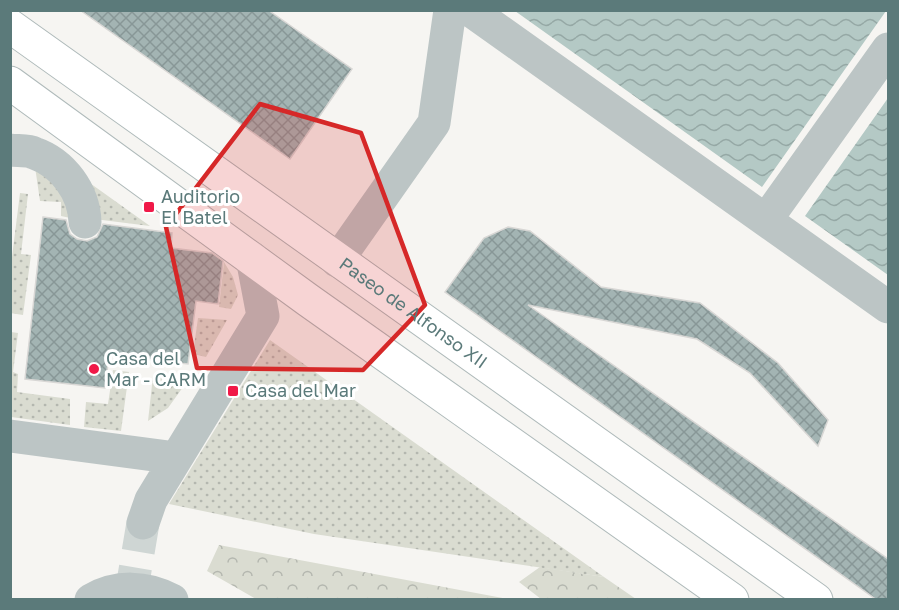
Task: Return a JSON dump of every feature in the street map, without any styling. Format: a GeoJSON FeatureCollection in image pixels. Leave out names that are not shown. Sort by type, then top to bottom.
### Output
{"type":"FeatureCollection","features":[{"type":"Feature","properties":{"kind":"main road","name":"Paseo de Alfonso XII"},"geometry":{"type":"LineString","coordinates":[[10,26],[816,600]]}},
{"type":"Feature","properties":{"kind":"main road"},"geometry":{"type":"LineString","coordinates":[[10,83],[308,300],[732,600]]}},
{"type":"Feature","properties":{"kind":"main road"},"geometry":{"type":"LineString","coordinates":[[308,300],[337,261]]}},
{"type":"Feature","properties":{"kind":"street"},"geometry":{"type":"LineString","coordinates":[[337,261],[434,123],[450,10]]}},
{"type":"Feature","properties":{"kind":"street"},"geometry":{"type":"LineString","coordinates":[[470,10],[888,307]]}},
{"type":"Feature","properties":{"kind":"street"},"geometry":{"type":"LineString","coordinates":[[766,220],[888,49]]}},
{"type":"Feature","properties":{"kind":"street"},"geometry":{"type":"LineString","coordinates":[[10,150],[34,153],[59,169],[75,185],[85,208],[85,222]]}},
{"type":"Feature","properties":{"kind":"street"},"geometry":{"type":"LineString","coordinates":[[252,258],[263,316]]}},
{"type":"Feature","properties":{"kind":"street"},"geometry":{"type":"LineString","coordinates":[[143,523],[151,500],[263,316],[308,300]]}},
{"type":"Feature","properties":{"kind":"street"},"geometry":{"type":"LineString","coordinates":[[10,436],[176,458]]}},
{"type":"Feature","properties":{"kind":"street"},"geometry":{"type":"LineString","coordinates":[[98,598],[135,588],[171,599]]}},
{"type":"Feature","properties":{"kind":"highlighted area"},"geometry":{"type":"Polygon","coordinates":[[[260,104],[361,133],[425,305],[363,370],[197,368],[166,227],[260,104]]]}},
{"type":"Feature","properties":{"kind":"green space"},"geometry":{"type":"Polygon","coordinates":[[[34,160],[60,181],[75,219],[61,216],[61,202],[40,201],[34,160]]]}},
{"type":"Feature","properties":{"kind":"green space"},"geometry":{"type":"Polygon","coordinates":[[[80,176],[150,226],[94,219],[80,176]]]}},
{"type":"Feature","properties":{"kind":"green space"},"geometry":{"type":"Polygon","coordinates":[[[20,193],[28,194],[21,254],[31,255],[23,315],[10,313],[11,265],[20,193]]]}},
{"type":"Feature","properties":{"kind":"green space"},"geometry":{"type":"Polygon","coordinates":[[[224,262],[233,277],[238,295],[231,309],[219,307],[224,262]]]}},
{"type":"Feature","properties":{"kind":"green space"},"geometry":{"type":"Polygon","coordinates":[[[198,318],[227,320],[206,357],[193,354],[198,318]]]}},
{"type":"Feature","properties":{"kind":"green space"},"geometry":{"type":"Polygon","coordinates":[[[11,332],[18,333],[13,372],[18,374],[17,392],[70,399],[70,425],[11,417],[11,332]]]}},
{"type":"Feature","properties":{"kind":"green space"},"geometry":{"type":"Polygon","coordinates":[[[270,340],[604,577],[314,534],[169,504],[270,340]]]}},
{"type":"Feature","properties":{"kind":"green space"},"geometry":{"type":"Polygon","coordinates":[[[113,370],[129,372],[121,431],[84,427],[86,402],[108,404],[113,370]]]}},
{"type":"Feature","properties":{"kind":"green space"},"geometry":{"type":"Polygon","coordinates":[[[153,376],[188,380],[168,408],[148,421],[153,376]]]}},
{"type":"Feature","properties":{"kind":"green space"},"geometry":{"type":"Polygon","coordinates":[[[219,545],[508,599],[256,599],[207,571],[219,545]]]}},
{"type":"Feature","properties":{"kind":"green space"},"geometry":{"type":"Polygon","coordinates":[[[540,567],[604,577],[636,599],[541,599],[519,582],[540,567]]]}},
{"type":"Feature","properties":{"kind":"water"},"geometry":{"type":"Polygon","coordinates":[[[515,11],[886,11],[762,187],[515,11]]]}},
{"type":"Feature","properties":{"kind":"water"},"geometry":{"type":"Polygon","coordinates":[[[888,98],[888,275],[805,216],[888,98]]]}},
{"type":"Feature","properties":{"kind":"building"},"geometry":{"type":"Polygon","coordinates":[[[80,10],[268,10],[352,69],[290,159],[80,10]]]}},
{"type":"Feature","properties":{"kind":"building"},"geometry":{"type":"Polygon","coordinates":[[[43,217],[66,220],[70,234],[77,239],[87,241],[97,237],[103,224],[172,233],[171,248],[212,253],[223,261],[218,304],[196,301],[188,364],[109,355],[105,388],[25,379],[43,217]]]}},
{"type":"Feature","properties":{"kind":"building"},"geometry":{"type":"Polygon","coordinates":[[[508,227],[530,231],[601,287],[700,303],[778,363],[828,420],[818,446],[750,373],[697,339],[528,305],[888,559],[888,600],[877,600],[445,292],[484,238],[508,227]]]}},
{"type":"Feature","properties":{"kind":"tunnel"},"geometry":{"type":"LineString","coordinates":[[130,600],[143,523]]}},
{"type":"Feature","properties":{"kind":"place","name":"Auditorio El Batel"},"geometry":{"type":"Point","coordinates":[149,207]}},
{"type":"Feature","properties":{"kind":"place","name":"Casa del Mar - CARM"},"geometry":{"type":"Point","coordinates":[94,369]}},
{"type":"Feature","properties":{"kind":"place","name":"Casa del Mar"},"geometry":{"type":"Point","coordinates":[233,391]}}]}
